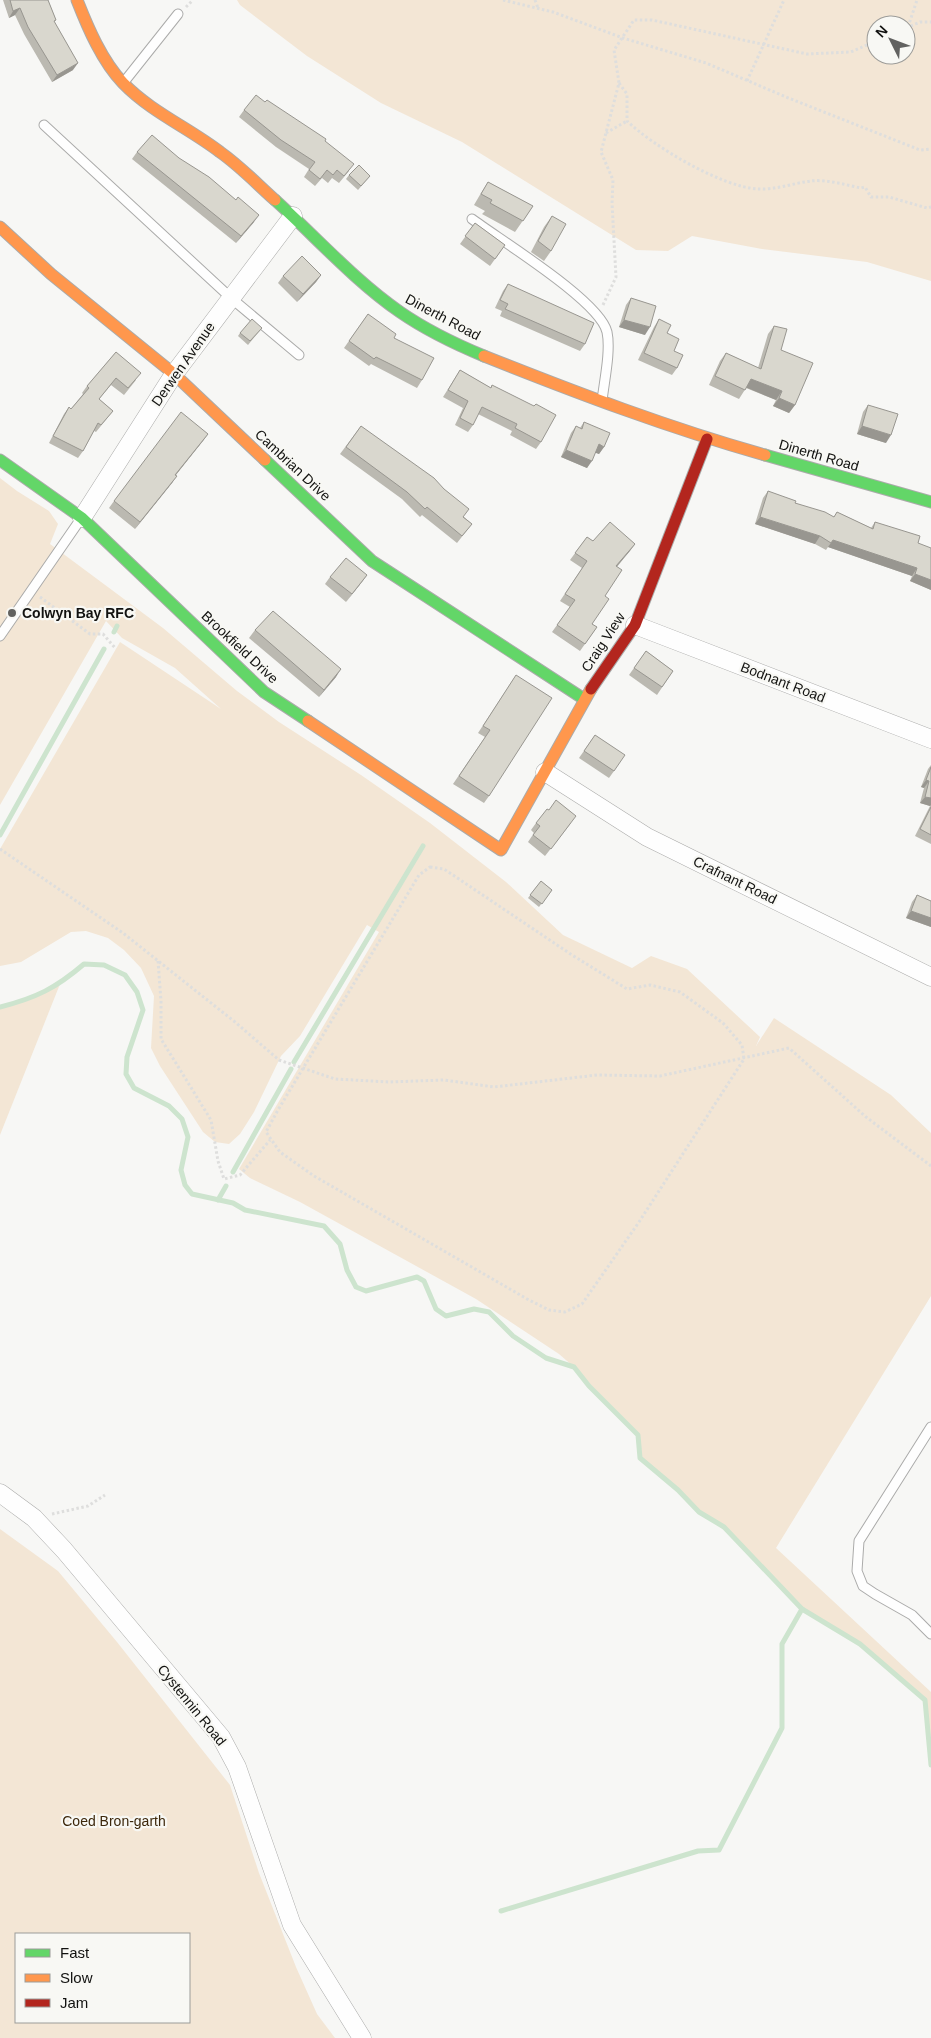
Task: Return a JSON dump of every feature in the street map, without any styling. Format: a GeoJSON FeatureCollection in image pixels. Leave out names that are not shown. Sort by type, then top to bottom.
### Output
{"type":"FeatureCollection","features":[{"type":"Feature","properties":{"kind":"street","name":"Dinerth Road"},"geometry":{"type":"LineString","coordinates":[[77,0],[87,25],[106,61],[123,83],[150,107],[221,152],[293,216],[354,274],[400,312],[453,343],[602,403],[707,439],[931,502]]}},
{"type":"Feature","properties":{"kind":"street","name":"Derwen Avenue"},"geometry":{"type":"LineString","coordinates":[[82,518],[174,374],[293,216]]}},
{"type":"Feature","properties":{"kind":"street","name":"Cambrian Drive"},"geometry":{"type":"LineString","coordinates":[[0,227],[51,274],[174,374],[372,560],[584,699]]}},
{"type":"Feature","properties":{"kind":"street","name":"Craig View"},"geometry":{"type":"LineString","coordinates":[[501,850],[584,699],[635,624],[707,439]]}},
{"type":"Feature","properties":{"kind":"street","name":"Brookfield Drive"},"geometry":{"type":"LineString","coordinates":[[0,460],[82,518],[264,692],[501,850]]}},
{"type":"Feature","properties":{"kind":"street","name":"Bodnant Road"},"geometry":{"type":"LineString","coordinates":[[635,624],[931,739]]}},
{"type":"Feature","properties":{"kind":"street","name":"Crafnant Road"},"geometry":{"type":"LineString","coordinates":[[545,772],[647,837],[931,977]]}},
{"type":"Feature","properties":{"kind":"street","name":"Cystennin Road"},"geometry":{"type":"LineString","coordinates":[[0,1493],[34,1518],[64,1550],[221,1737],[237,1767],[292,1925],[362,2038]]}},
{"type":"Feature","properties":{"kind":"lane"},"geometry":{"type":"LineString","coordinates":[[123,83],[178,14]]}},
{"type":"Feature","properties":{"kind":"lane"},"geometry":{"type":"LineString","coordinates":[[44,125],[231,298],[299,355]]}},
{"type":"Feature","properties":{"kind":"lane"},"geometry":{"type":"LineString","coordinates":[[472,220],[577,295],[598,317],[607,331],[602,403]]}},
{"type":"Feature","properties":{"kind":"lane"},"geometry":{"type":"LineString","coordinates":[[0,636],[82,518]]}},
{"type":"Feature","properties":{"kind":"lane"},"geometry":{"type":"LineString","coordinates":[[931,1427],[859,1541],[857,1571],[863,1586],[912,1615],[931,1634]]}},
{"type":"Feature","properties":{"kind":"path"},"geometry":{"type":"LineString","coordinates":[[503,0],[553,12],[624,38],[706,63],[920,150],[931,149]]}},
{"type":"Feature","properties":{"kind":"path"},"geometry":{"type":"LineString","coordinates":[[535,0],[539,8]]}},
{"type":"Feature","properties":{"kind":"path"},"geometry":{"type":"LineString","coordinates":[[747,81],[784,0]]}},
{"type":"Feature","properties":{"kind":"path"},"geometry":{"type":"LineString","coordinates":[[912,15],[917,0]]}},
{"type":"Feature","properties":{"kind":"path"},"geometry":{"type":"LineString","coordinates":[[598,317],[616,277],[612,203],[613,180],[602,152],[619,83],[614,50],[624,38],[634,20],[652,20],[807,54],[851,52],[866,45]]}},
{"type":"Feature","properties":{"kind":"path"},"geometry":{"type":"LineString","coordinates":[[916,24],[931,22]]}},
{"type":"Feature","properties":{"kind":"path"},"geometry":{"type":"LineString","coordinates":[[619,83],[627,94],[627,121],[637,131],[680,159],[717,178],[758,189],[812,181],[860,188],[865,187],[871,198],[889,197],[926,208],[931,207]]}},
{"type":"Feature","properties":{"kind":"path"},"geometry":{"type":"LineString","coordinates":[[606,133],[627,121]]}},
{"type":"Feature","properties":{"kind":"path"},"geometry":{"type":"LineString","coordinates":[[32,590],[90,634],[104,634],[116,649]]}},
{"type":"Feature","properties":{"kind":"path"},"geometry":{"type":"LineString","coordinates":[[0,849],[123,933],[279,1060],[302,1069],[335,1079],[389,1082],[444,1080],[494,1087],[597,1075],[660,1076],[788,1048],[866,1117],[931,1166]]}},
{"type":"Feature","properties":{"kind":"path"},"geometry":{"type":"LineString","coordinates":[[430,868],[444,869],[572,955],[627,989],[650,985],[680,992],[724,1023],[742,1045],[744,1059],[598,1284],[582,1304],[565,1312],[549,1310],[527,1299],[314,1176],[280,1152],[266,1132],[419,875],[430,868]]}},
{"type":"Feature","properties":{"kind":"path"},"geometry":{"type":"LineString","coordinates":[[158,961],[161,1039],[211,1120],[218,1161],[224,1179],[240,1175],[270,1140]]}},
{"type":"Feature","properties":{"kind":"path"},"geometry":{"type":"LineString","coordinates":[[34,1518],[88,1506],[105,1495]]}},
{"type":"Feature","properties":{"kind":"green space"},"geometry":{"type":"Polygon","coordinates":[[[237,0],[931,0],[931,281],[867,262],[762,249],[692,236],[668,251],[636,250],[462,142],[381,103],[307,56],[240,5],[237,0]]]}},
{"type":"Feature","properties":{"kind":"green space"},"geometry":{"type":"Polygon","coordinates":[[[0,478],[49,511],[58,524],[50,544],[163,628],[237,691],[279,722],[361,775],[430,823],[506,882],[563,935],[632,968],[651,956],[687,969],[760,1037],[756,1046],[774,1018],[891,1095],[931,1133],[931,1296],[776,1548],[931,1692],[931,1765],[925,1700],[860,1644],[802,1609],[724,1527],[699,1512],[678,1490],[640,1458],[638,1435],[574,1367],[559,1354],[476,1299],[300,1202],[250,1178],[239,1169],[379,932],[367,925],[300,1036],[281,1056],[254,1112],[240,1134],[229,1144],[215,1142],[203,1132],[160,1066],[151,1048],[154,996],[141,968],[124,950],[108,938],[86,931],[71,932],[21,962],[0,966],[0,849],[120,642],[221,709],[175,668],[122,638],[106,621],[0,805],[0,478]]]}},
{"type":"Feature","properties":{"kind":"green space"},"geometry":{"type":"Polygon","coordinates":[[[60,984],[0,1135],[0,1007],[26,1000],[60,984]]]}},
{"type":"Feature","properties":{"kind":"green space","name":"Coed Bron-garth"},"geometry":{"type":"Polygon","coordinates":[[[0,1529],[58,1571],[117,1642],[230,1785],[259,1873],[296,1967],[317,2014],[335,2038],[0,2038],[0,1529]]]}},
{"type":"Feature","properties":{"kind":"building"},"geometry":{"type":"Polygon","coordinates":[[[10,0],[48,0],[56,20],[54,21],[78,63],[57,75],[28,27],[20,8],[13,11],[10,0]]]}},
{"type":"Feature","properties":{"kind":"building"},"geometry":{"type":"Polygon","coordinates":[[[256,95],[265,102],[267,100],[326,139],[325,141],[354,164],[344,176],[337,170],[333,175],[327,170],[320,179],[309,170],[315,162],[281,140],[244,110],[256,95]]]}},
{"type":"Feature","properties":{"kind":"building"},"geometry":{"type":"Polygon","coordinates":[[[152,135],[179,158],[209,177],[236,200],[238,197],[259,215],[241,236],[137,152],[152,135]]]}},
{"type":"Feature","properties":{"kind":"building"},"geometry":{"type":"Polygon","coordinates":[[[359,165],[370,176],[361,186],[349,175],[359,165]]]}},
{"type":"Feature","properties":{"kind":"building"},"geometry":{"type":"Polygon","coordinates":[[[488,182],[533,206],[523,221],[490,203],[492,200],[481,194],[488,182]]]}},
{"type":"Feature","properties":{"kind":"building"},"geometry":{"type":"Polygon","coordinates":[[[552,216],[566,224],[551,251],[538,241],[552,216]]]}},
{"type":"Feature","properties":{"kind":"building"},"geometry":{"type":"Polygon","coordinates":[[[475,223],[505,245],[495,259],[465,236],[475,223]]]}},
{"type":"Feature","properties":{"kind":"building"},"geometry":{"type":"Polygon","coordinates":[[[302,256],[321,275],[303,294],[283,276],[302,256]]]}},
{"type":"Feature","properties":{"kind":"building"},"geometry":{"type":"Polygon","coordinates":[[[508,284],[594,323],[585,344],[505,309],[508,304],[500,300],[508,284]]]}},
{"type":"Feature","properties":{"kind":"building"},"geometry":{"type":"Polygon","coordinates":[[[631,298],[656,306],[650,327],[624,320],[631,298]]]}},
{"type":"Feature","properties":{"kind":"building"},"geometry":{"type":"Polygon","coordinates":[[[368,314],[396,334],[394,338],[434,358],[422,380],[376,357],[374,359],[349,341],[368,314]]]}},
{"type":"Feature","properties":{"kind":"building"},"geometry":{"type":"Polygon","coordinates":[[[252,319],[262,328],[250,341],[240,333],[252,319]]]}},
{"type":"Feature","properties":{"kind":"building"},"geometry":{"type":"Polygon","coordinates":[[[659,319],[671,325],[667,333],[679,339],[674,351],[683,355],[677,368],[644,353],[659,319]]]}},
{"type":"Feature","properties":{"kind":"building"},"geometry":{"type":"Polygon","coordinates":[[[774,326],[787,329],[781,350],[813,363],[795,405],[779,398],[782,391],[751,379],[745,390],[715,376],[726,353],[761,369],[774,326]]]}},
{"type":"Feature","properties":{"kind":"building"},"geometry":{"type":"Polygon","coordinates":[[[116,352],[141,373],[128,388],[116,378],[99,399],[113,411],[101,425],[98,423],[83,451],[53,436],[69,407],[71,409],[89,388],[87,386],[116,352]]]}},
{"type":"Feature","properties":{"kind":"building"},"geometry":{"type":"Polygon","coordinates":[[[460,370],[491,388],[492,385],[556,415],[541,442],[515,428],[517,424],[482,407],[473,425],[460,418],[468,401],[448,390],[460,370]]]}},
{"type":"Feature","properties":{"kind":"building"},"geometry":{"type":"Polygon","coordinates":[[[868,405],[898,414],[891,435],[862,426],[868,405]]]}},
{"type":"Feature","properties":{"kind":"building"},"geometry":{"type":"Polygon","coordinates":[[[181,412],[208,434],[140,522],[114,501],[181,412]]]}},
{"type":"Feature","properties":{"kind":"building"},"geometry":{"type":"Polygon","coordinates":[[[584,422],[610,433],[604,447],[599,444],[592,461],[566,450],[576,426],[582,429],[584,422]]]}},
{"type":"Feature","properties":{"kind":"building"},"geometry":{"type":"Polygon","coordinates":[[[361,426],[434,478],[444,489],[469,509],[463,517],[472,524],[462,536],[427,507],[425,509],[407,492],[346,447],[361,426]]]}},
{"type":"Feature","properties":{"kind":"building"},"geometry":{"type":"Polygon","coordinates":[[[768,491],[834,517],[837,512],[873,529],[875,522],[920,536],[918,543],[931,548],[931,580],[915,574],[917,568],[833,540],[831,543],[820,536],[760,517],[768,491]]]}},
{"type":"Feature","properties":{"kind":"building"},"geometry":{"type":"Polygon","coordinates":[[[610,522],[635,544],[616,566],[622,570],[605,596],[609,599],[592,624],[597,627],[585,644],[557,625],[575,600],[565,594],[587,561],[575,553],[587,537],[593,541],[610,522]]]}},
{"type":"Feature","properties":{"kind":"building"},"geometry":{"type":"Polygon","coordinates":[[[346,558],[367,575],[352,594],[330,577],[346,558]]]}},
{"type":"Feature","properties":{"kind":"building"},"geometry":{"type":"Polygon","coordinates":[[[273,611],[341,669],[324,690],[255,630],[273,611]]]}},
{"type":"Feature","properties":{"kind":"building"},"geometry":{"type":"Polygon","coordinates":[[[646,651],[673,671],[662,687],[634,668],[646,651]]]}},
{"type":"Feature","properties":{"kind":"building"},"geometry":{"type":"Polygon","coordinates":[[[516,675],[552,698],[489,796],[459,776],[490,730],[483,726],[516,675]]]}},
{"type":"Feature","properties":{"kind":"building"},"geometry":{"type":"Polygon","coordinates":[[[595,735],[625,755],[614,771],[584,751],[595,735]]]}},
{"type":"Feature","properties":{"kind":"building"},"geometry":{"type":"Polygon","coordinates":[[[931,767],[931,798],[925,797],[929,781],[926,780],[931,767]]]}},
{"type":"Feature","properties":{"kind":"building"},"geometry":{"type":"Polygon","coordinates":[[[556,800],[576,816],[551,849],[533,835],[540,826],[536,823],[556,800]]]}},
{"type":"Feature","properties":{"kind":"building"},"geometry":{"type":"Polygon","coordinates":[[[931,807],[931,835],[920,829],[931,807]]]}},
{"type":"Feature","properties":{"kind":"building"},"geometry":{"type":"Polygon","coordinates":[[[541,881],[552,890],[542,904],[530,895],[541,881]]]}},
{"type":"Feature","properties":{"kind":"building"},"geometry":{"type":"Polygon","coordinates":[[[917,895],[931,901],[931,918],[911,911],[917,895]]]}},
{"type":"Feature","properties":{"kind":"waterway"},"geometry":{"type":"LineString","coordinates":[[114,632],[117,626]]}},
{"type":"Feature","properties":{"kind":"waterway"},"geometry":{"type":"LineString","coordinates":[[0,835],[104,649]]}},
{"type":"Feature","properties":{"kind":"waterway"},"geometry":{"type":"LineString","coordinates":[[294,1062],[423,846]]}},
{"type":"Feature","properties":{"kind":"waterway"},"geometry":{"type":"LineString","coordinates":[[0,1007],[35,996],[55,986],[84,964],[104,965],[125,975],[137,992],[143,1010],[127,1057],[126,1074],[134,1088],[169,1106],[182,1119],[188,1137],[181,1170],[185,1185],[192,1194],[233,1203],[245,1210],[324,1226],[340,1244],[347,1270],[356,1287],[366,1291],[417,1277],[424,1281],[436,1309],[446,1316],[474,1309],[489,1312],[513,1336],[546,1358],[574,1367],[589,1386],[638,1435],[640,1458],[678,1490],[699,1512],[724,1527],[802,1609],[860,1644],[925,1700],[931,1765]]}},
{"type":"Feature","properties":{"kind":"waterway"},"geometry":{"type":"LineString","coordinates":[[233,1172],[291,1069]]}},
{"type":"Feature","properties":{"kind":"waterway"},"geometry":{"type":"LineString","coordinates":[[218,1200],[226,1186]]}},
{"type":"Feature","properties":{"kind":"waterway"},"geometry":{"type":"LineString","coordinates":[[501,1911],[698,1851],[719,1850],[782,1728],[782,1644],[802,1609]]}},
{"type":"Feature","properties":{"kind":"traffic: fast"},"geometry":{"type":"LineString","coordinates":[[275,200],[383,300],[430,331],[484,356]]}},
{"type":"Feature","properties":{"kind":"traffic: fast"},"geometry":{"type":"LineString","coordinates":[[765,455],[931,502]]}},
{"type":"Feature","properties":{"kind":"traffic: fast"},"geometry":{"type":"LineString","coordinates":[[0,460],[82,518],[264,692],[308,721]]}},
{"type":"Feature","properties":{"kind":"traffic: fast"},"geometry":{"type":"LineString","coordinates":[[265,460],[372,561],[584,699]]}},
{"type":"Feature","properties":{"kind":"traffic: slow"},"geometry":{"type":"LineString","coordinates":[[77,0],[91,33],[108,65],[123,83],[146,103],[227,157],[275,200]]}},
{"type":"Feature","properties":{"kind":"traffic: slow"},"geometry":{"type":"LineString","coordinates":[[0,227],[51,274],[174,374],[265,460]]}},
{"type":"Feature","properties":{"kind":"traffic: slow"},"geometry":{"type":"LineString","coordinates":[[484,356],[623,409],[765,455]]}},
{"type":"Feature","properties":{"kind":"traffic: slow"},"geometry":{"type":"LineString","coordinates":[[308,721],[501,850],[591,689]]}},
{"type":"Feature","properties":{"kind":"traffic: jam"},"geometry":{"type":"LineString","coordinates":[[591,689],[635,625],[707,439]]}},
{"type":"Feature","properties":{"kind":"place","name":"Colwyn Bay RFC"},"geometry":{"type":"Point","coordinates":[12,613]}}]}
